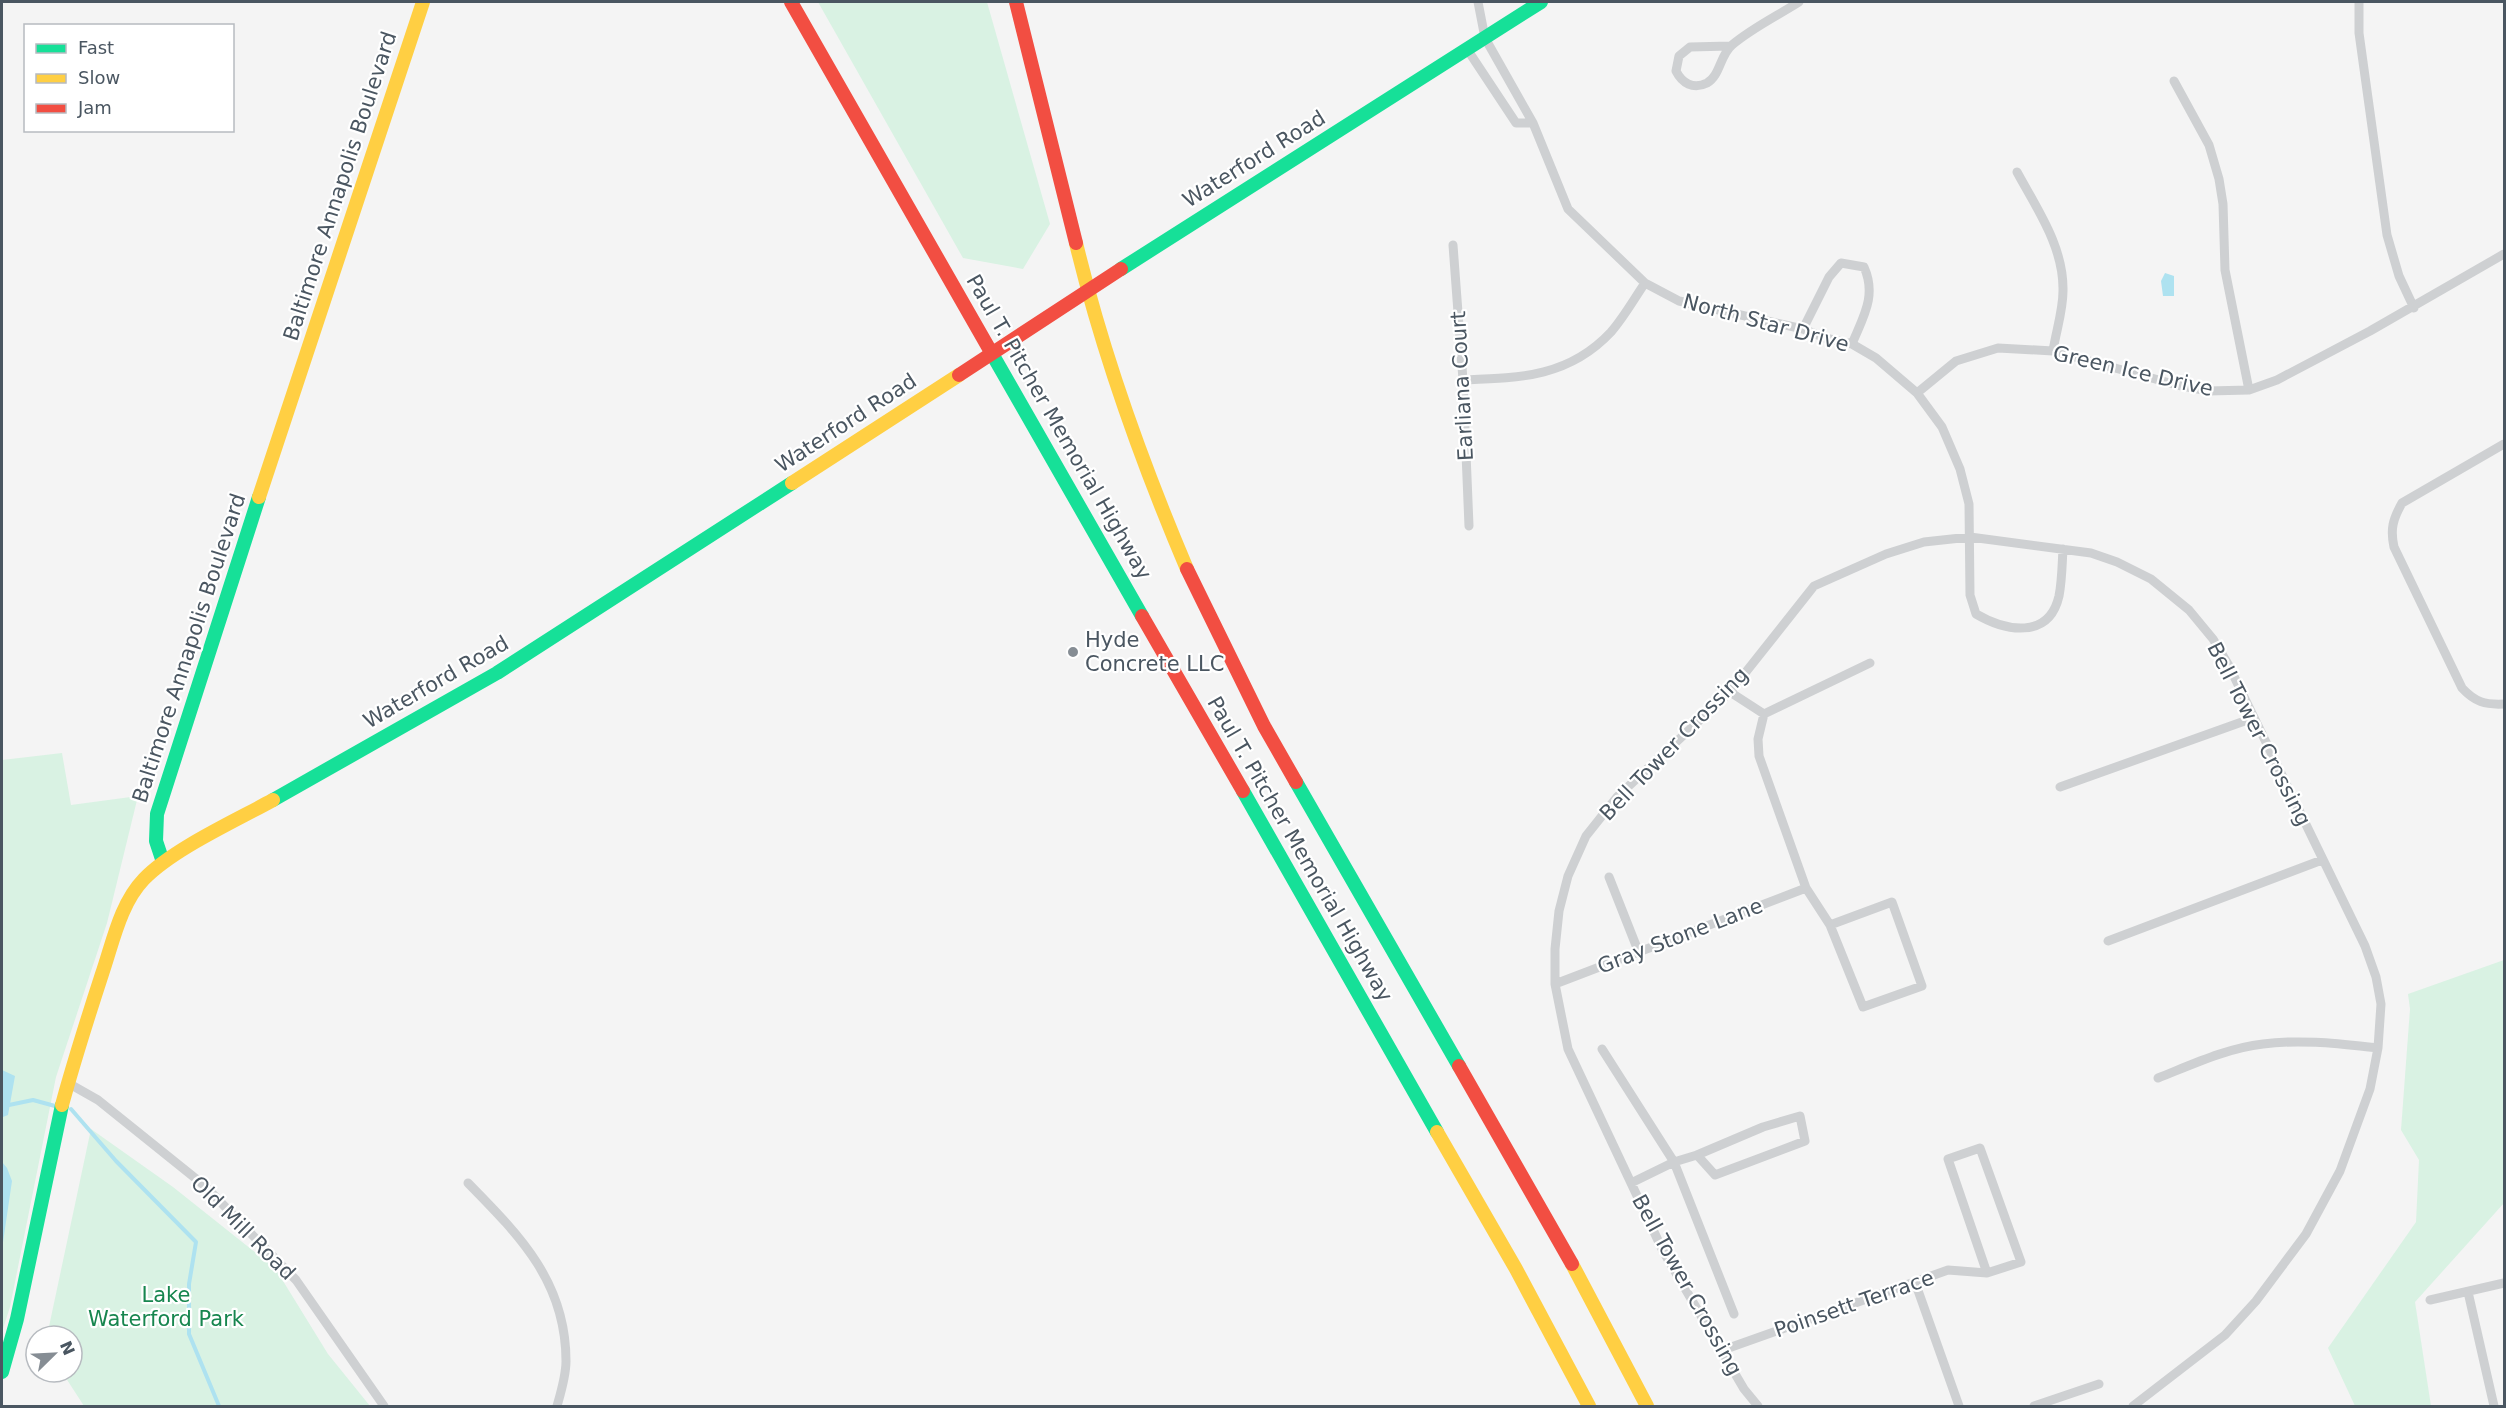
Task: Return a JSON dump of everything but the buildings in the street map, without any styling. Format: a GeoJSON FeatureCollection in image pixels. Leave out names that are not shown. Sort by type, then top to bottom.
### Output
{"type":"FeatureCollection","features":[{"type":"Feature","properties":{"kind":"main road","name":"Baltimore Annapolis Boulevard"},"geometry":{"type":"LineString","coordinates":[[163,862],[156,841],[157,814],[209,647],[423,2]]}},
{"type":"Feature","properties":{"kind":"main road","name":"Paul T. Pitcher Memorial Highway"},"geometry":{"type":"LineString","coordinates":[[791,2],[1510,1258],[1589,1407]]}},
{"type":"Feature","properties":{"kind":"main road","name":"Paul T. Pitcher Memorial Highway"},"geometry":{"type":"LineString","coordinates":[[1016,2],[1090,301],[1108,361],[1152,486],[1189,574],[1264,726],[1562,1246],[1647,1407]]}},
{"type":"Feature","properties":{"kind":"main road","name":"Waterford Road"},"geometry":{"type":"LineString","coordinates":[[163,862],[497,673],[1121,269],[1541,2]]}},
{"type":"Feature","properties":{"kind":"main road"},"geometry":{"type":"LineString","coordinates":[[2,1372],[22,1296],[50,1156],[68,1083],[123,912],[133,890],[163,862]]}},
{"type":"Feature","properties":{"kind":"street","name":"North Star Drive"},"geometry":{"type":"LineString","coordinates":[[1478,2],[1485,38],[1533,123],[1568,209],[1645,283],[1679,301],[1803,329],[1825,338],[1852,344],[1876,358],[1917,393],[1942,427],[1960,470],[1968,504],[1970,596],[1976,614],[2007,628],[2035,627],[2046,621],[2058,598],[2064,549]]}},
{"type":"Feature","properties":{"kind":"street"},"geometry":{"type":"LineString","coordinates":[[1730,46],[1690,47],[1678,56],[1676,71],[1685,83],[1693,86],[1706,83],[1713,79],[1730,46],[1799,2]]}},
{"type":"Feature","properties":{"kind":"street"},"geometry":{"type":"LineString","coordinates":[[2359,2],[2359,33],[2387,235],[2399,276],[2414,308]]}},
{"type":"Feature","properties":{"kind":"street"},"geometry":{"type":"LineString","coordinates":[[1467,49],[1516,123],[1533,123]]}},
{"type":"Feature","properties":{"kind":"street"},"geometry":{"type":"LineString","coordinates":[[2174,81],[2209,145],[2219,179],[2223,204],[2225,270],[2249,390]]}},
{"type":"Feature","properties":{"kind":"street"},"geometry":{"type":"LineString","coordinates":[[2017,172],[2048,229],[2059,257],[2063,291],[2053,351]]}},
{"type":"Feature","properties":{"kind":"street","name":"Earliana Court"},"geometry":{"type":"LineString","coordinates":[[1453,245],[1469,526]]}},
{"type":"Feature","properties":{"kind":"street","name":"Green Ice Drive"},"geometry":{"type":"LineString","coordinates":[[1917,393],[1956,361],[1998,348],[2053,351],[2208,391],[2249,390],[2277,380],[2414,308],[2505,254]]}},
{"type":"Feature","properties":{"kind":"street"},"geometry":{"type":"LineString","coordinates":[[1803,329],[1829,276],[1842,263],[1864,267],[1871,296],[1852,344]]}},
{"type":"Feature","properties":{"kind":"street"},"geometry":{"type":"LineString","coordinates":[[1462,380],[1520,378],[1557,368],[1593,348],[1612,330],[1645,283]]}},
{"type":"Feature","properties":{"kind":"street"},"geometry":{"type":"LineString","coordinates":[[2505,444],[2402,503],[2394,518],[2391,533],[2394,547],[2462,688],[2475,701],[2490,705],[2505,704]]}},
{"type":"Feature","properties":{"kind":"street","name":"Bell Tower Crossing"},"geometry":{"type":"LineString","coordinates":[[1758,1407],[1744,1389],[1663,1251],[1568,1049],[1554,984],[1559,911],[1568,876],[1586,836],[1617,797],[1730,692],[1814,586],[1886,554],[1923,542],[1970,537],[2091,552],[2151,579],[2189,610],[2213,639],[2228,664],[2365,946],[2376,977],[2381,1004],[2378,1048],[2370,1089],[2340,1171],[2306,1234],[2256,1301],[2225,1335],[2138,1405]]}},
{"type":"Feature","properties":{"kind":"street"},"geometry":{"type":"LineString","coordinates":[[1764,714],[1870,663]]}},
{"type":"Feature","properties":{"kind":"street"},"geometry":{"type":"LineString","coordinates":[[1730,692],[1764,714]]}},
{"type":"Feature","properties":{"kind":"street"},"geometry":{"type":"LineString","coordinates":[[1764,714],[1758,739],[1760,756],[1806,888],[1830,926],[1863,1007],[1922,986],[1892,902],[1830,926]]}},
{"type":"Feature","properties":{"kind":"street"},"geometry":{"type":"LineString","coordinates":[[2060,786],[2253,717]]}},
{"type":"Feature","properties":{"kind":"street"},"geometry":{"type":"LineString","coordinates":[[2108,941],[2322,860]]}},
{"type":"Feature","properties":{"kind":"street"},"geometry":{"type":"LineString","coordinates":[[1609,877],[1639,953]]}},
{"type":"Feature","properties":{"kind":"street","name":"Gray Stone Lane"},"geometry":{"type":"LineString","coordinates":[[1554,984],[1806,888]]}},
{"type":"Feature","properties":{"kind":"street"},"geometry":{"type":"LineString","coordinates":[[2158,1078],[2208,1058],[2262,1044],[2318,1042],[2378,1048]]}},
{"type":"Feature","properties":{"kind":"street"},"geometry":{"type":"LineString","coordinates":[[1602,1049],[1674,1162],[1734,1314]]}},
{"type":"Feature","properties":{"kind":"street","name":"Old Mill Road"},"geometry":{"type":"LineString","coordinates":[[68,1083],[98,1100],[205,1186],[296,1280],[384,1407]]}},
{"type":"Feature","properties":{"kind":"street"},"geometry":{"type":"LineString","coordinates":[[1631,1183],[1674,1162],[1697,1155],[1763,1127],[1800,1116],[1805,1141],[1795,1145],[1715,1174],[1697,1155]]}},
{"type":"Feature","properties":{"kind":"street","name":"Poinsett Terrace"},"geometry":{"type":"LineString","coordinates":[[1723,1350],[1948,1270],[1987,1273],[2021,1262],[1980,1148],[1948,1159],[1987,1273]]}},
{"type":"Feature","properties":{"kind":"street"},"geometry":{"type":"LineString","coordinates":[[468,1183],[500,1215],[529,1251],[544,1272],[551,1288],[559,1311],[566,1362],[557,1407]]}},
{"type":"Feature","properties":{"kind":"street"},"geometry":{"type":"LineString","coordinates":[[1915,1282],[1959,1407]]}},
{"type":"Feature","properties":{"kind":"street"},"geometry":{"type":"LineString","coordinates":[[2430,1300],[2505,1283]]}},
{"type":"Feature","properties":{"kind":"street"},"geometry":{"type":"LineString","coordinates":[[2468,1292],[2494,1407]]}},
{"type":"Feature","properties":{"kind":"street"},"geometry":{"type":"LineString","coordinates":[[2034,1407],[2099,1384]]}},
{"type":"Feature","properties":{"kind":"green space"},"geometry":{"type":"Polygon","coordinates":[[[818,2],[987,2],[1050,224],[1023,269],[963,258],[818,2]]]}},
{"type":"Feature","properties":{"kind":"green space"},"geometry":{"type":"Polygon","coordinates":[[[62,753],[71,805],[138,796],[107,923],[56,1077],[10,1307],[2,1332],[2,760],[62,753]]]}},
{"type":"Feature","properties":{"kind":"green space"},"geometry":{"type":"Polygon","coordinates":[[[2504,960],[2504,1203],[2415,1302],[2431,1406],[2355,1406],[2328,1348],[2416,1222],[2419,1160],[2401,1130],[2410,1009],[2408,994],[2504,960]]]}},
{"type":"Feature","properties":{"kind":"green space","name":"Lake Waterford Park"},"geometry":{"type":"Polygon","coordinates":[[[91,1129],[173,1187],[275,1268],[328,1354],[370,1406],[84,1406],[70,1384],[84,1384],[84,1324],[50,1324],[91,1129]]]}},
{"type":"Feature","properties":{"kind":"water"},"geometry":{"type":"Polygon","coordinates":[[[2165,273],[2174,276],[2174,296],[2163,296],[2161,281],[2165,273]]]}},
{"type":"Feature","properties":{"kind":"water"},"geometry":{"type":"Polygon","coordinates":[[[2,1070],[15,1076],[8,1115],[3,1117],[2,1070]]]}},
{"type":"Feature","properties":{"kind":"water"},"geometry":{"type":"Polygon","coordinates":[[[2,1162],[12,1181],[2,1249],[2,1162]]]}},
{"type":"Feature","properties":{"kind":"waterway"},"geometry":{"type":"LineString","coordinates":[[2,1103],[9,1105],[33,1100],[55,1106]]}},
{"type":"Feature","properties":{"kind":"waterway"},"geometry":{"type":"LineString","coordinates":[[71,1109],[116,1161],[196,1242],[189,1284],[189,1334],[219,1406]]}},
{"type":"Feature","properties":{"kind":"traffic: fast"},"geometry":{"type":"LineString","coordinates":[[1121,269],[1541,2]]}},
{"type":"Feature","properties":{"kind":"traffic: fast"},"geometry":{"type":"LineString","coordinates":[[991,352],[1142,616]]}},
{"type":"Feature","properties":{"kind":"traffic: fast"},"geometry":{"type":"LineString","coordinates":[[273,800],[497,673],[792,483]]}},
{"type":"Feature","properties":{"kind":"traffic: fast"},"geometry":{"type":"LineString","coordinates":[[163,862],[156,841],[157,814],[259,497]]}},
{"type":"Feature","properties":{"kind":"traffic: fast"},"geometry":{"type":"LineString","coordinates":[[1296,782],[1459,1066]]}},
{"type":"Feature","properties":{"kind":"traffic: fast"},"geometry":{"type":"LineString","coordinates":[[1243,791],[1437,1132]]}},
{"type":"Feature","properties":{"kind":"traffic: fast"},"geometry":{"type":"LineString","coordinates":[[2,1372],[17,1319],[62,1105]]}},
{"type":"Feature","properties":{"kind":"traffic: slow"},"geometry":{"type":"LineString","coordinates":[[259,497],[423,2]]}},
{"type":"Feature","properties":{"kind":"traffic: slow"},"geometry":{"type":"LineString","coordinates":[[1076,243],[1111,367],[1154,489],[1187,569]]}},
{"type":"Feature","properties":{"kind":"traffic: slow"},"geometry":{"type":"LineString","coordinates":[[792,483],[959,375]]}},
{"type":"Feature","properties":{"kind":"traffic: slow"},"geometry":{"type":"LineString","coordinates":[[62,1105],[114,936],[123,912],[136,889],[156,868],[171,857],[273,800]]}},
{"type":"Feature","properties":{"kind":"traffic: slow"},"geometry":{"type":"LineString","coordinates":[[1437,1132],[1516,1269],[1589,1406]]}},
{"type":"Feature","properties":{"kind":"traffic: slow"},"geometry":{"type":"LineString","coordinates":[[1572,1264],[1647,1406]]}},
{"type":"Feature","properties":{"kind":"traffic: jam"},"geometry":{"type":"LineString","coordinates":[[791,2],[991,352]]}},
{"type":"Feature","properties":{"kind":"traffic: jam"},"geometry":{"type":"LineString","coordinates":[[1016,2],[1076,243]]}},
{"type":"Feature","properties":{"kind":"traffic: jam"},"geometry":{"type":"LineString","coordinates":[[959,375],[1121,269]]}},
{"type":"Feature","properties":{"kind":"traffic: jam"},"geometry":{"type":"LineString","coordinates":[[1187,569],[1264,726],[1296,782]]}},
{"type":"Feature","properties":{"kind":"traffic: jam"},"geometry":{"type":"LineString","coordinates":[[1142,616],[1243,791]]}},
{"type":"Feature","properties":{"kind":"traffic: jam"},"geometry":{"type":"LineString","coordinates":[[1459,1066],[1572,1264]]}},
{"type":"Feature","properties":{"kind":"place","name":"Hyde Concrete LLC"},"geometry":{"type":"Point","coordinates":[1073,652]}}]}
